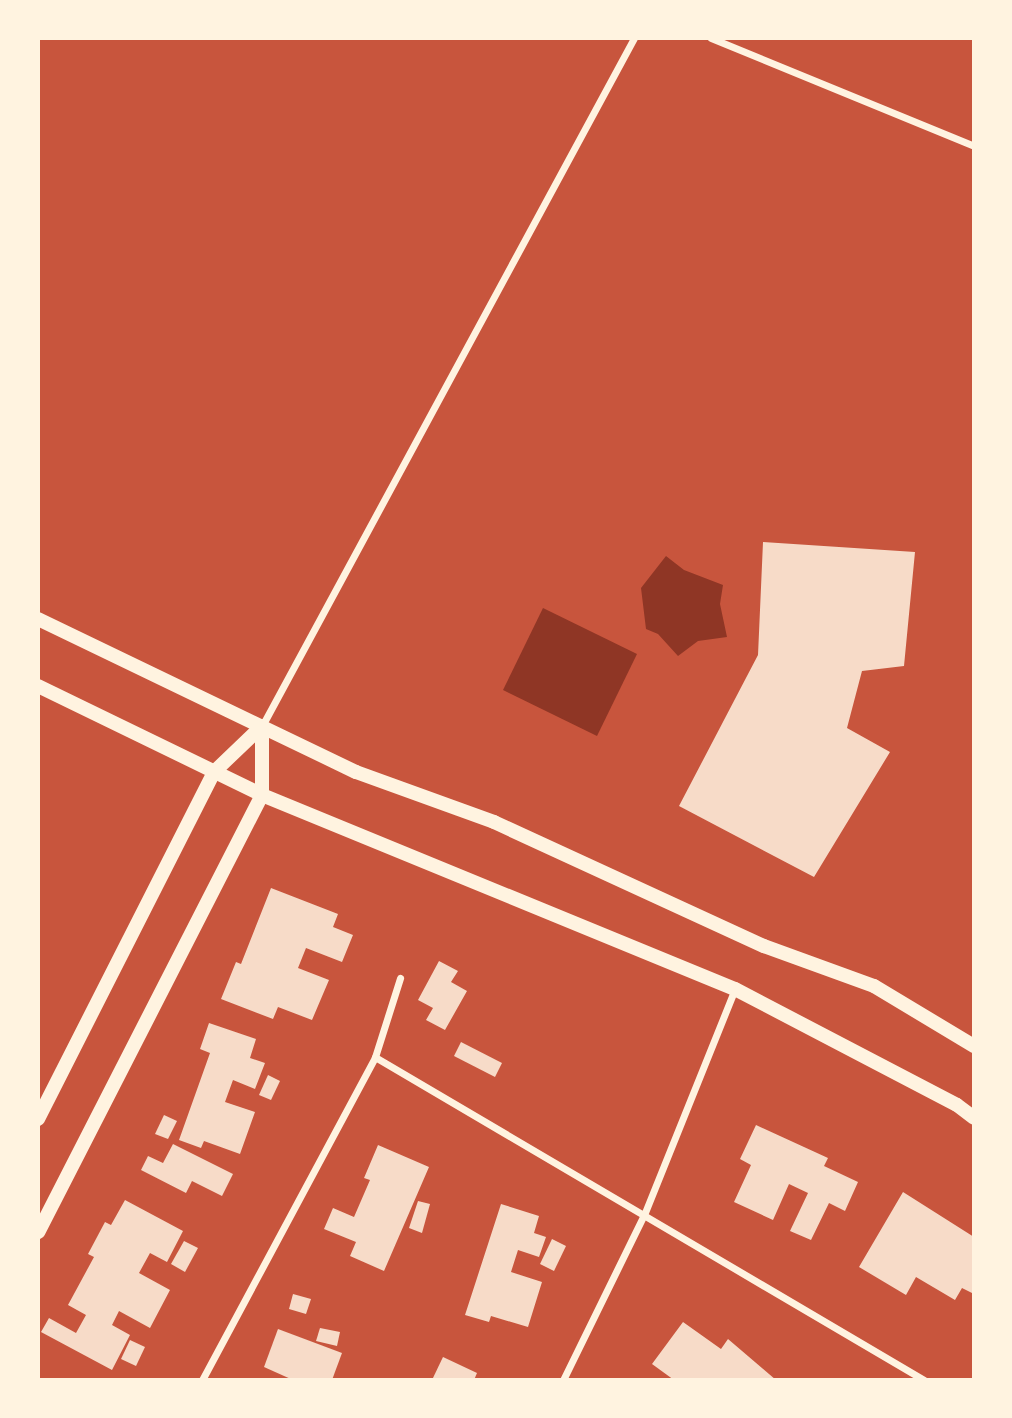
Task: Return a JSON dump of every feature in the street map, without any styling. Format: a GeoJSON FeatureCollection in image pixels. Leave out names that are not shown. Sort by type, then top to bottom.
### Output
{"type":"FeatureCollection","features":[{"type":"Feature","properties":{"kind":"main road"},"geometry":{"type":"LineString","coordinates":[[38,619],[356,772],[494,822],[764,946],[874,986],[974,1046]]}},
{"type":"Feature","properties":{"kind":"main road"},"geometry":{"type":"LineString","coordinates":[[38,686],[262,795],[735,989],[957,1105],[974,1118]]}},
{"type":"Feature","properties":{"kind":"main road"},"geometry":{"type":"LineString","coordinates":[[38,1119],[214,772],[262,726]]}},
{"type":"Feature","properties":{"kind":"main road"},"geometry":{"type":"LineString","coordinates":[[38,1232],[262,795],[262,726]]}},
{"type":"Feature","properties":{"kind":"street"},"geometry":{"type":"LineString","coordinates":[[262,726],[634,38]]}},
{"type":"Feature","properties":{"kind":"street"},"geometry":{"type":"LineString","coordinates":[[712,38],[974,146]]}},
{"type":"Feature","properties":{"kind":"street"},"geometry":{"type":"LineString","coordinates":[[202,1380],[374,1057],[400,978]]}},
{"type":"Feature","properties":{"kind":"street"},"geometry":{"type":"LineString","coordinates":[[563,1380],[643,1215],[735,989]]}},
{"type":"Feature","properties":{"kind":"street"},"geometry":{"type":"LineString","coordinates":[[374,1057],[924,1380]]}},
{"type":"Feature","properties":{"kind":"shaded area"},"geometry":{"type":"Polygon","coordinates":[[[666,556],[684,570],[723,585],[720,604],[727,637],[698,641],[678,656],[658,634],[646,629],[641,588],[666,556]]]}},
{"type":"Feature","properties":{"kind":"shaded area"},"geometry":{"type":"Polygon","coordinates":[[[543,608],[637,654],[597,736],[503,690],[543,608]]]}},
{"type":"Feature","properties":{"kind":"building"},"geometry":{"type":"Polygon","coordinates":[[[763,542],[915,552],[904,666],[862,671],[847,728],[890,752],[814,877],[679,806],[758,655],[763,542]]]}},
{"type":"Feature","properties":{"kind":"building"},"geometry":{"type":"Polygon","coordinates":[[[271,888],[338,914],[333,927],[353,935],[342,962],[306,948],[298,968],[329,980],[312,1020],[278,1007],[273,1019],[221,999],[236,962],[241,964],[271,888]]]}},
{"type":"Feature","properties":{"kind":"building"},"geometry":{"type":"Polygon","coordinates":[[[439,961],[458,971],[451,982],[467,991],[445,1030],[426,1020],[433,1008],[418,1000],[439,961]]]}},
{"type":"Feature","properties":{"kind":"building"},"geometry":{"type":"Polygon","coordinates":[[[209,1023],[256,1039],[250,1058],[265,1063],[255,1089],[233,1080],[225,1102],[255,1112],[240,1154],[204,1141],[201,1148],[179,1140],[210,1053],[200,1049],[209,1023]]]}},
{"type":"Feature","properties":{"kind":"building"},"geometry":{"type":"Polygon","coordinates":[[[461,1042],[502,1063],[495,1077],[454,1056],[461,1042]]]}},
{"type":"Feature","properties":{"kind":"building"},"geometry":{"type":"Polygon","coordinates":[[[268,1075],[280,1081],[271,1100],[259,1095],[268,1075]]]}},
{"type":"Feature","properties":{"kind":"building"},"geometry":{"type":"Polygon","coordinates":[[[164,1115],[177,1121],[168,1139],[155,1134],[164,1115]]]}},
{"type":"Feature","properties":{"kind":"building"},"geometry":{"type":"Polygon","coordinates":[[[756,1125],[828,1158],[824,1166],[858,1182],[845,1211],[829,1203],[811,1240],[790,1231],[808,1193],[789,1184],[773,1220],[734,1202],[751,1165],[740,1159],[756,1125]]]}},
{"type":"Feature","properties":{"kind":"building"},"geometry":{"type":"Polygon","coordinates":[[[173,1144],[233,1174],[222,1196],[192,1181],[186,1193],[141,1170],[148,1156],[163,1163],[173,1144]]]}},
{"type":"Feature","properties":{"kind":"building"},"geometry":{"type":"Polygon","coordinates":[[[378,1145],[429,1167],[384,1271],[350,1256],[356,1242],[324,1229],[333,1208],[354,1217],[370,1180],[364,1178],[378,1145]]]}},
{"type":"Feature","properties":{"kind":"building"},"geometry":{"type":"Polygon","coordinates":[[[903,1192],[974,1237],[974,1294],[962,1288],[955,1300],[916,1277],[906,1295],[859,1267],[903,1192]]]}},
{"type":"Feature","properties":{"kind":"building"},"geometry":{"type":"Polygon","coordinates":[[[125,1200],[183,1231],[167,1262],[150,1253],[139,1273],[170,1290],[150,1328],[119,1311],[112,1325],[130,1335],[112,1370],[41,1332],[49,1318],[76,1333],[86,1315],[68,1305],[94,1257],[88,1254],[105,1222],[111,1225],[125,1200]]]}},
{"type":"Feature","properties":{"kind":"building"},"geometry":{"type":"Polygon","coordinates":[[[418,1201],[430,1204],[422,1233],[409,1228],[418,1201]]]}},
{"type":"Feature","properties":{"kind":"building"},"geometry":{"type":"Polygon","coordinates":[[[501,1204],[539,1216],[534,1233],[546,1237],[539,1257],[518,1250],[511,1272],[542,1282],[528,1327],[491,1316],[489,1322],[465,1315],[501,1204]]]}},
{"type":"Feature","properties":{"kind":"building"},"geometry":{"type":"Polygon","coordinates":[[[552,1239],[566,1246],[554,1271],[540,1264],[552,1239]]]}},
{"type":"Feature","properties":{"kind":"building"},"geometry":{"type":"Polygon","coordinates":[[[184,1241],[198,1248],[185,1272],[171,1264],[184,1241]]]}},
{"type":"Feature","properties":{"kind":"building"},"geometry":{"type":"Polygon","coordinates":[[[293,1294],[311,1299],[306,1314],[289,1309],[293,1294]]]}},
{"type":"Feature","properties":{"kind":"building"},"geometry":{"type":"Polygon","coordinates":[[[683,1322],[721,1349],[728,1339],[776,1380],[674,1380],[652,1364],[683,1322]]]}},
{"type":"Feature","properties":{"kind":"building"},"geometry":{"type":"Polygon","coordinates":[[[320,1328],[340,1332],[337,1346],[316,1341],[320,1328]]]}},
{"type":"Feature","properties":{"kind":"building"},"geometry":{"type":"Polygon","coordinates":[[[278,1329],[342,1353],[332,1380],[293,1380],[264,1367],[278,1329]]]}},
{"type":"Feature","properties":{"kind":"building"},"geometry":{"type":"Polygon","coordinates":[[[130,1340],[145,1347],[136,1366],[121,1359],[130,1340]]]}},
{"type":"Feature","properties":{"kind":"building"},"geometry":{"type":"Polygon","coordinates":[[[443,1357],[477,1373],[474,1380],[432,1380],[443,1357]]]}}]}
